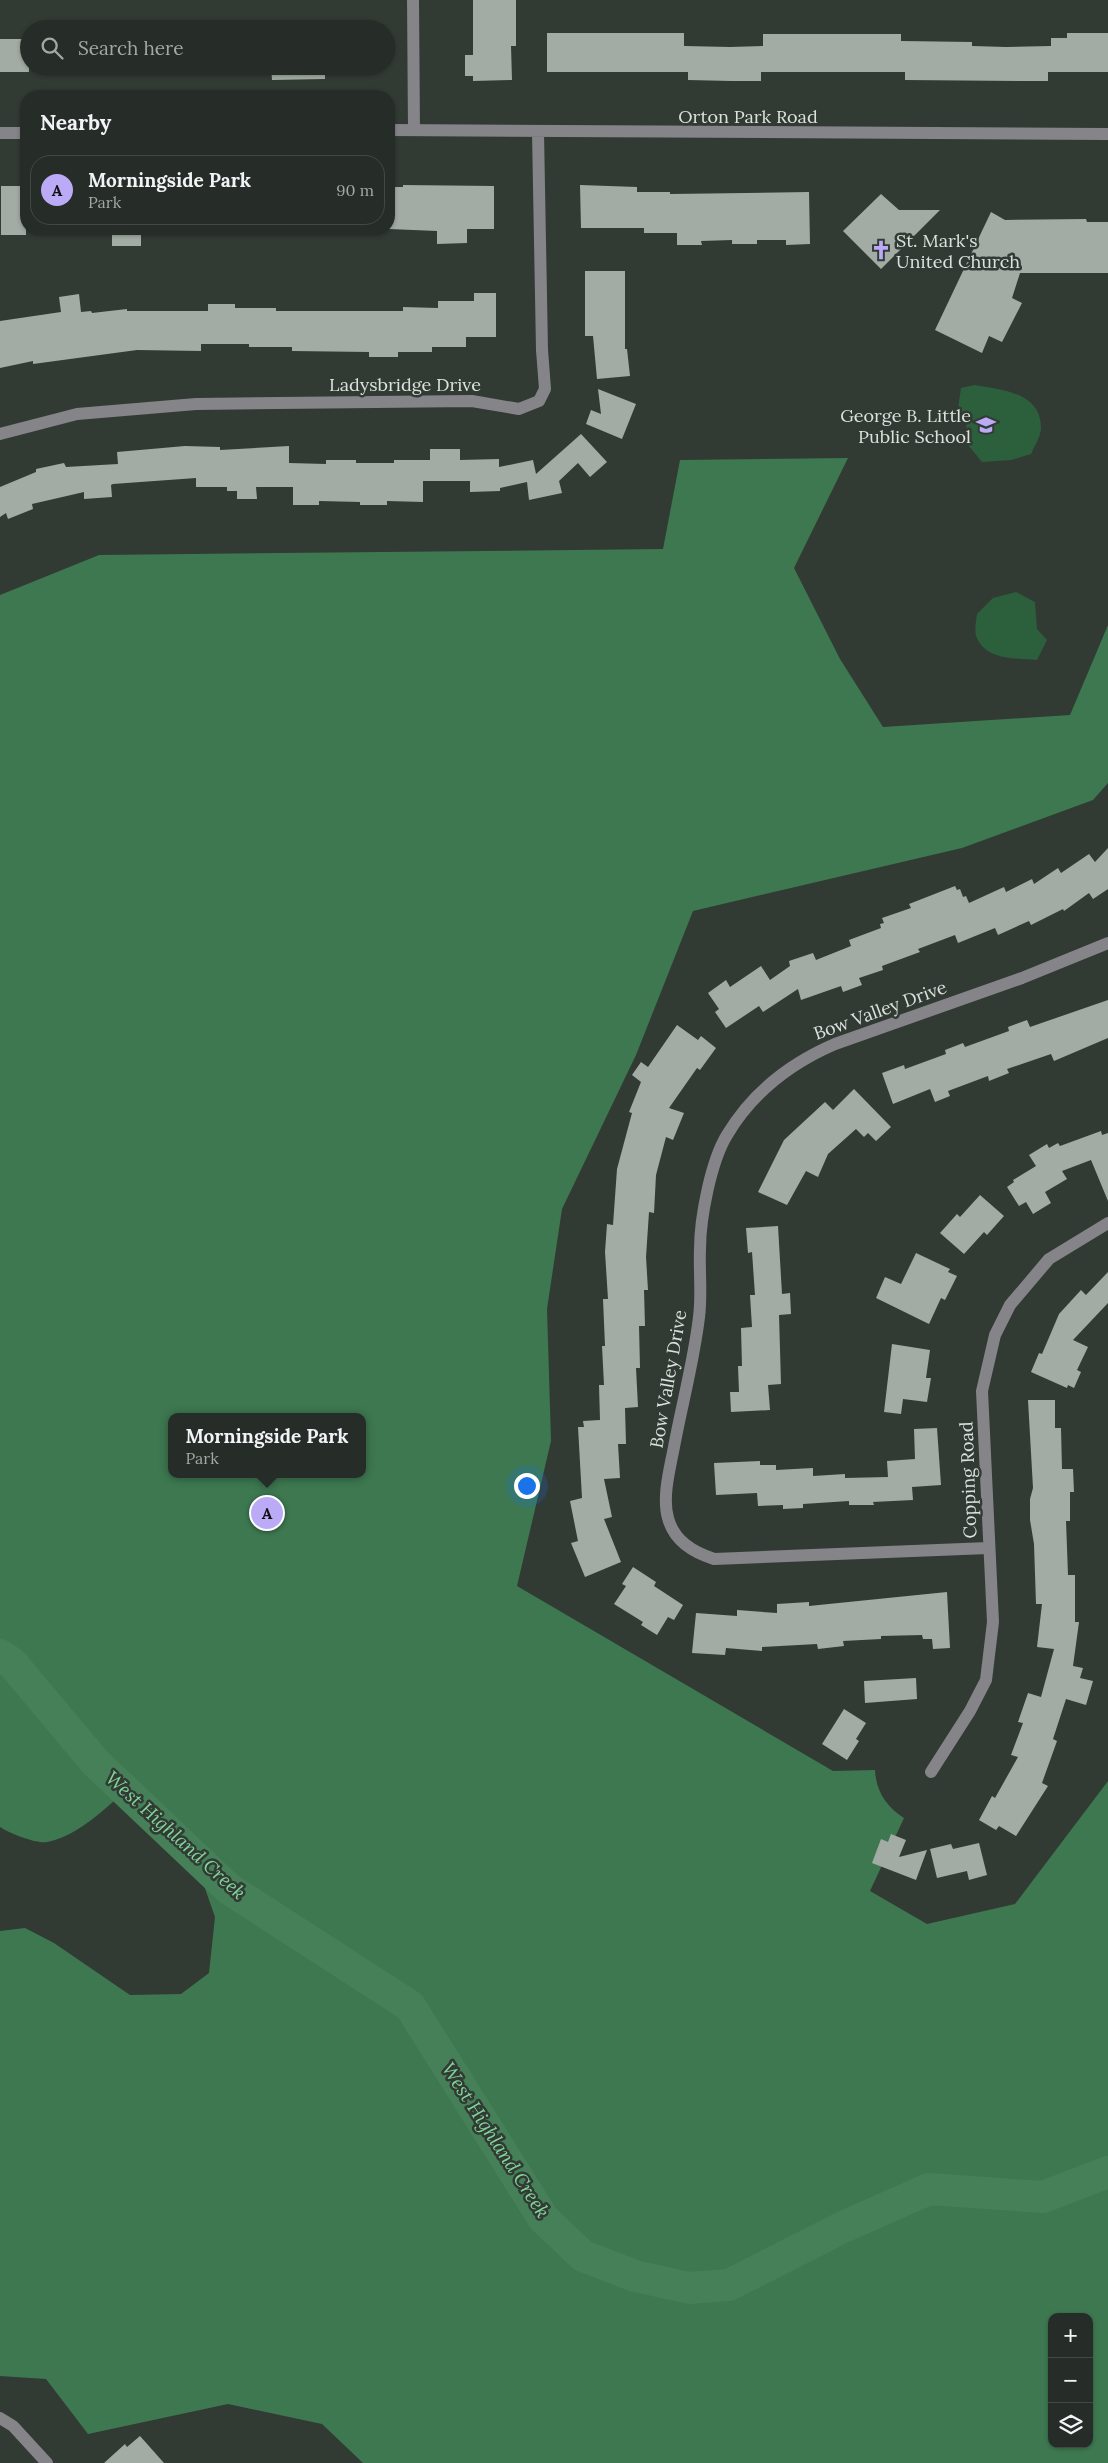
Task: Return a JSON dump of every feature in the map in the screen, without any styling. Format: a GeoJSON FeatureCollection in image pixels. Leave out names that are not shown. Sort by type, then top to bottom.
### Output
{"type":"FeatureCollection","features":[{"type":"Feature","properties":{"kind":"street"},"geometry":{"type":"LineString","coordinates":[[413,0],[414,130]]}},
{"type":"Feature","properties":{"kind":"street","name":"Orton Park Road"},"geometry":{"type":"LineString","coordinates":[[395,130],[1108,134]]}},
{"type":"Feature","properties":{"kind":"street","name":"Ladysbridge Drive"},"geometry":{"type":"LineString","coordinates":[[0,434],[76,414],[196,404],[472,401],[519,409],[539,401],[545,389],[542,350],[538,132]]}},
{"type":"Feature","properties":{"kind":"street"},"geometry":{"type":"LineString","coordinates":[[0,133],[20,133]]}},
{"type":"Feature","properties":{"kind":"street","name":"Bow Valley Drive"},"geometry":{"type":"LineString","coordinates":[[988,1548],[714,1559],[696,1553],[682,1542],[674,1531],[668,1517],[667,1483],[699,1316],[702,1219],[718,1156],[726,1136],[759,1094],[786,1070],[808,1055],[1022,978],[1108,943]]}},
{"type":"Feature","properties":{"kind":"street","name":"Copping Road"},"geometry":{"type":"LineString","coordinates":[[931,1772],[970,1711],[986,1680],[993,1622],[982,1391],[995,1335],[1010,1305],[1049,1260],[1108,1223]]}},
{"type":"Feature","properties":{"kind":"street"},"geometry":{"type":"LineString","coordinates":[[0,2418],[13,2426],[47,2463]]}},
{"type":"Feature","properties":{"kind":"green space"},"geometry":{"type":"Polygon","coordinates":[[[975,385],[1008,391],[1027,400],[1034,407],[1039,416],[1041,431],[1031,454],[1011,460],[982,462],[968,445],[966,423],[958,409],[961,388],[975,385]]]}},
{"type":"Feature","properties":{"kind":"green space"},"geometry":{"type":"Polygon","coordinates":[[[848,458],[794,568],[840,659],[883,727],[1070,715],[1108,625],[1108,783],[1093,800],[962,848],[693,911],[636,1055],[562,1209],[547,1309],[551,1441],[517,1586],[833,1771],[875,1770],[880,1792],[892,1809],[904,1818],[870,1891],[927,1924],[1015,1904],[1108,1781],[1108,2463],[363,2463],[322,2424],[228,2404],[88,2434],[46,2379],[0,2376],[0,1931],[25,1928],[54,1943],[130,1995],[181,1994],[209,1973],[215,1917],[201,1877],[181,1843],[139,1808],[115,1800],[75,1831],[47,1842],[30,1840],[0,1827],[0,595],[99,555],[663,549],[680,460],[848,458]]]}},
{"type":"Feature","properties":{"kind":"green space"},"geometry":{"type":"Polygon","coordinates":[[[1016,592],[1035,602],[1037,629],[1047,640],[1037,660],[995,655],[982,645],[976,636],[977,614],[993,598],[1016,592]]]}},
{"type":"Feature","properties":{"kind":"building"},"geometry":{"type":"Polygon","coordinates":[[[473,0],[516,0],[516,46],[511,46],[512,80],[473,81],[473,76],[465,76],[465,55],[473,55],[473,0]]]}},
{"type":"Feature","properties":{"kind":"building"},"geometry":{"type":"Polygon","coordinates":[[[547,33],[684,33],[684,46],[730,47],[763,46],[763,34],[901,34],[901,41],[972,42],[972,46],[1006,47],[1051,46],[1051,38],[1067,38],[1067,33],[1108,33],[1108,72],[1048,72],[1048,81],[1018,81],[905,80],[905,72],[761,72],[761,81],[731,81],[688,80],[688,72],[547,72],[547,33]]]}},
{"type":"Feature","properties":{"kind":"building"},"geometry":{"type":"Polygon","coordinates":[[[0,39],[20,39],[20,72],[0,72],[0,39]]]}},
{"type":"Feature","properties":{"kind":"building"},"geometry":{"type":"Polygon","coordinates":[[[272,75],[325,75],[325,79],[272,80],[272,75]]]}},
{"type":"Feature","properties":{"kind":"building"},"geometry":{"type":"Polygon","coordinates":[[[403,185],[494,186],[494,229],[467,229],[467,243],[437,244],[437,231],[395,229],[395,187],[403,187],[403,185]]]}},
{"type":"Feature","properties":{"kind":"building"},"geometry":{"type":"Polygon","coordinates":[[[580,185],[637,187],[637,192],[670,192],[670,194],[809,192],[810,244],[786,245],[786,240],[757,240],[757,244],[732,244],[732,240],[701,241],[702,245],[677,245],[677,233],[644,233],[644,228],[581,228],[580,185]]]}},
{"type":"Feature","properties":{"kind":"building"},"geometry":{"type":"Polygon","coordinates":[[[1,186],[20,186],[20,235],[1,235],[1,186]]]}},
{"type":"Feature","properties":{"kind":"building","name":"St. Mark's United Church"},"geometry":{"type":"Polygon","coordinates":[[[881,194],[899,210],[940,210],[881,269],[843,231],[881,194]]]}},
{"type":"Feature","properties":{"kind":"building"},"geometry":{"type":"Polygon","coordinates":[[[991,212],[1005,220],[1086,219],[1087,222],[1108,222],[1108,273],[1020,273],[1012,298],[1022,303],[1002,342],[989,336],[982,353],[935,330],[991,212]]]}},
{"type":"Feature","properties":{"kind":"building"},"geometry":{"type":"Polygon","coordinates":[[[112,235],[141,235],[141,246],[112,246],[112,235]]]}},
{"type":"Feature","properties":{"kind":"building"},"geometry":{"type":"Polygon","coordinates":[[[585,271],[625,271],[625,349],[627,349],[630,376],[597,379],[593,336],[585,336],[585,271]]]}},
{"type":"Feature","properties":{"kind":"building"},"geometry":{"type":"Polygon","coordinates":[[[474,293],[496,293],[496,337],[466,337],[466,347],[432,347],[432,352],[398,352],[398,357],[369,357],[369,352],[292,351],[292,347],[249,347],[249,344],[201,344],[201,351],[137,350],[33,364],[33,361],[0,368],[0,321],[61,312],[59,297],[79,294],[81,312],[91,311],[92,313],[127,309],[127,311],[208,311],[208,304],[235,304],[235,308],[276,308],[276,311],[403,311],[403,307],[438,308],[438,301],[474,301],[474,293]]]}},
{"type":"Feature","properties":{"kind":"building"},"geometry":{"type":"Polygon","coordinates":[[[598,389],[636,404],[622,439],[586,424],[591,410],[601,414],[598,389]]]}},
{"type":"Feature","properties":{"kind":"building"},"geometry":{"type":"Polygon","coordinates":[[[581,434],[607,462],[590,477],[578,463],[559,481],[562,493],[529,500],[527,482],[500,488],[500,491],[470,492],[470,481],[423,481],[423,502],[387,501],[387,505],[360,505],[360,502],[319,501],[319,505],[293,505],[293,487],[256,487],[257,499],[237,499],[237,491],[227,491],[227,487],[196,487],[196,478],[113,484],[111,485],[112,497],[84,499],[84,492],[32,504],[33,509],[8,519],[6,513],[0,517],[0,487],[36,472],[36,469],[64,463],[66,467],[118,464],[117,452],[185,446],[220,447],[220,450],[289,446],[289,463],[326,464],[326,460],[356,460],[356,463],[394,463],[394,460],[430,460],[430,449],[460,449],[460,460],[499,459],[499,467],[533,460],[536,474],[581,434]]]}},
{"type":"Feature","properties":{"kind":"building"},"geometry":{"type":"Polygon","coordinates":[[[1108,848],[1108,889],[1093,899],[1089,893],[1064,911],[1063,909],[1031,925],[1029,921],[998,935],[995,928],[958,943],[955,935],[918,949],[920,952],[882,966],[883,970],[859,978],[862,985],[843,992],[841,986],[801,1000],[798,989],[763,1012],[759,1006],[726,1028],[715,1012],[719,1009],[708,993],[726,980],[730,987],[761,966],[770,980],[790,966],[789,961],[813,953],[816,960],[851,946],[849,940],[881,928],[880,924],[884,923],[882,918],[911,908],[909,904],[955,886],[957,890],[960,889],[963,897],[966,896],[969,903],[1004,887],[1006,892],[1032,879],[1034,884],[1058,868],[1061,873],[1089,854],[1095,862],[1108,848]]]}},
{"type":"Feature","properties":{"kind":"building"},"geometry":{"type":"Polygon","coordinates":[[[1108,1000],[1108,1038],[1054,1061],[1051,1054],[1007,1069],[1009,1073],[989,1081],[988,1076],[948,1091],[950,1096],[935,1102],[930,1089],[893,1104],[882,1073],[904,1065],[905,1069],[946,1054],[945,1050],[963,1043],[965,1047],[1009,1031],[1008,1027],[1027,1020],[1030,1027],[1108,1000]]]}},
{"type":"Feature","properties":{"kind":"building"},"geometry":{"type":"Polygon","coordinates":[[[677,1025],[698,1040],[701,1036],[716,1048],[700,1070],[697,1068],[669,1108],[684,1113],[673,1140],[666,1137],[656,1175],[654,1213],[649,1212],[646,1257],[648,1290],[644,1290],[645,1326],[639,1326],[640,1368],[636,1368],[638,1407],[625,1408],[626,1444],[618,1444],[620,1478],[604,1479],[612,1517],[604,1519],[621,1562],[585,1577],[571,1543],[578,1541],[570,1501],[582,1498],[578,1427],[584,1427],[583,1421],[600,1420],[599,1385],[604,1385],[602,1346],[605,1346],[603,1299],[608,1299],[605,1252],[607,1224],[613,1225],[617,1169],[632,1113],[629,1112],[641,1082],[632,1075],[641,1062],[648,1067],[677,1025]]]}},
{"type":"Feature","properties":{"kind":"building"},"geometry":{"type":"Polygon","coordinates":[[[854,1089],[891,1127],[876,1141],[868,1133],[864,1137],[856,1129],[828,1154],[818,1177],[806,1171],[787,1205],[758,1192],[784,1140],[825,1102],[833,1110],[854,1089]]]}},
{"type":"Feature","properties":{"kind":"building"},"geometry":{"type":"Polygon","coordinates":[[[1101,1131],[1102,1135],[1108,1133],[1108,1201],[1091,1160],[1062,1171],[1067,1179],[1045,1192],[1051,1203],[1033,1214],[1026,1202],[1019,1206],[1007,1187],[1014,1182],[1013,1180],[1036,1166],[1029,1155],[1047,1144],[1049,1148],[1058,1143],[1060,1146],[1101,1131]]]}},
{"type":"Feature","properties":{"kind":"building"},"geometry":{"type":"Polygon","coordinates":[[[980,1195],[1004,1216],[987,1235],[984,1232],[964,1254],[940,1233],[957,1214],[960,1217],[980,1195]]]}},
{"type":"Feature","properties":{"kind":"building"},"geometry":{"type":"Polygon","coordinates":[[[778,1226],[782,1294],[790,1293],[791,1314],[779,1315],[781,1384],[768,1385],[770,1410],[731,1412],[730,1392],[739,1392],[738,1366],[742,1366],[741,1328],[752,1327],[750,1295],[755,1295],[752,1252],[748,1253],[746,1228],[778,1226]]]}},
{"type":"Feature","properties":{"kind":"building"},"geometry":{"type":"Polygon","coordinates":[[[916,1253],[950,1269],[948,1272],[957,1276],[945,1300],[941,1298],[929,1324],[876,1298],[885,1277],[901,1284],[916,1253]]]}},
{"type":"Feature","properties":{"kind":"building"},"geometry":{"type":"Polygon","coordinates":[[[1108,1272],[1108,1303],[1073,1340],[1088,1347],[1077,1370],[1081,1372],[1074,1388],[1068,1385],[1067,1388],[1031,1372],[1039,1353],[1042,1354],[1059,1314],[1081,1290],[1086,1295],[1108,1272]]]}},
{"type":"Feature","properties":{"kind":"building"},"geometry":{"type":"Polygon","coordinates":[[[892,1344],[930,1350],[926,1378],[931,1378],[927,1402],[903,1399],[901,1414],[884,1412],[892,1344]]]}},
{"type":"Feature","properties":{"kind":"building"},"geometry":{"type":"Polygon","coordinates":[[[1028,1400],[1055,1400],[1055,1428],[1061,1428],[1062,1469],[1073,1469],[1074,1492],[1070,1492],[1070,1521],[1066,1521],[1068,1575],[1075,1575],[1075,1622],[1079,1622],[1073,1666],[1083,1668],[1080,1678],[1093,1681],[1086,1705],[1066,1699],[1053,1739],[1057,1741],[1042,1783],[1048,1786],[1016,1836],[999,1826],[996,1830],[979,1820],[992,1796],[995,1798],[1018,1757],[1011,1755],[1023,1723],[1018,1722],[1028,1693],[1041,1697],[1054,1649],[1037,1647],[1042,1604],[1036,1604],[1034,1544],[1030,1520],[1030,1499],[1033,1488],[1028,1400]]]}},
{"type":"Feature","properties":{"kind":"building"},"geometry":{"type":"Polygon","coordinates":[[[937,1428],[941,1485],[912,1487],[913,1500],[873,1502],[874,1505],[849,1505],[849,1501],[803,1504],[803,1508],[783,1509],[783,1505],[758,1506],[757,1493],[716,1495],[714,1463],[760,1461],[760,1465],[776,1465],[776,1470],[813,1468],[813,1476],[845,1474],[845,1478],[888,1477],[887,1461],[915,1459],[914,1429],[937,1428]]]}},
{"type":"Feature","properties":{"kind":"building"},"geometry":{"type":"Polygon","coordinates":[[[633,1567],[656,1582],[654,1586],[683,1605],[674,1620],[668,1617],[657,1635],[641,1625],[643,1622],[614,1604],[626,1586],[622,1584],[633,1567]]]}},
{"type":"Feature","properties":{"kind":"building"},"geometry":{"type":"Polygon","coordinates":[[[947,1592],[950,1648],[933,1649],[932,1639],[923,1639],[922,1635],[881,1636],[881,1639],[843,1641],[844,1646],[818,1649],[817,1644],[762,1647],[762,1651],[726,1648],[725,1655],[692,1653],[696,1613],[737,1616],[737,1610],[777,1613],[777,1604],[809,1602],[809,1606],[947,1592]]]}},
{"type":"Feature","properties":{"kind":"building"},"geometry":{"type":"Polygon","coordinates":[[[916,1678],[917,1699],[865,1703],[864,1681],[916,1678]]]}},
{"type":"Feature","properties":{"kind":"building"},"geometry":{"type":"Polygon","coordinates":[[[844,1709],[866,1723],[856,1739],[859,1741],[847,1760],[822,1744],[844,1709]]]}},
{"type":"Feature","properties":{"kind":"building"},"geometry":{"type":"Polygon","coordinates":[[[891,1834],[906,1840],[899,1857],[927,1850],[916,1880],[872,1863],[881,1839],[888,1842],[891,1834]]]}},
{"type":"Feature","properties":{"kind":"building"},"geometry":{"type":"Polygon","coordinates":[[[979,1843],[987,1875],[969,1880],[967,1871],[937,1878],[930,1849],[951,1844],[953,1849],[979,1843]]]}},
{"type":"Feature","properties":{"kind":"building"},"geometry":{"type":"Polygon","coordinates":[[[140,2436],[164,2463],[104,2463],[125,2444],[127,2447],[140,2436]]]}},
{"type":"Feature","properties":{"kind":"waterway","name":"West Highland Creek"},"geometry":{"type":"LineString","coordinates":[[0,1655],[12,1663],[95,1762],[229,1889],[410,2006],[543,2218],[583,2256],[635,2276],[689,2288],[729,2285],[843,2227],[929,2189],[1043,2197],[1108,2172]]}},
{"type":"Feature","properties":{"kind":"place","name":"St. Mark's United Church"},"geometry":{"type":"Point","coordinates":[881,250]}},
{"type":"Feature","properties":{"kind":"place","name":"George B. Little Public School"},"geometry":{"type":"Point","coordinates":[986,425]}},
{"type":"Feature","properties":{"kind":"place","name":"Morningside Park"},"geometry":{"type":"Point","coordinates":[267,1513]}}]}
